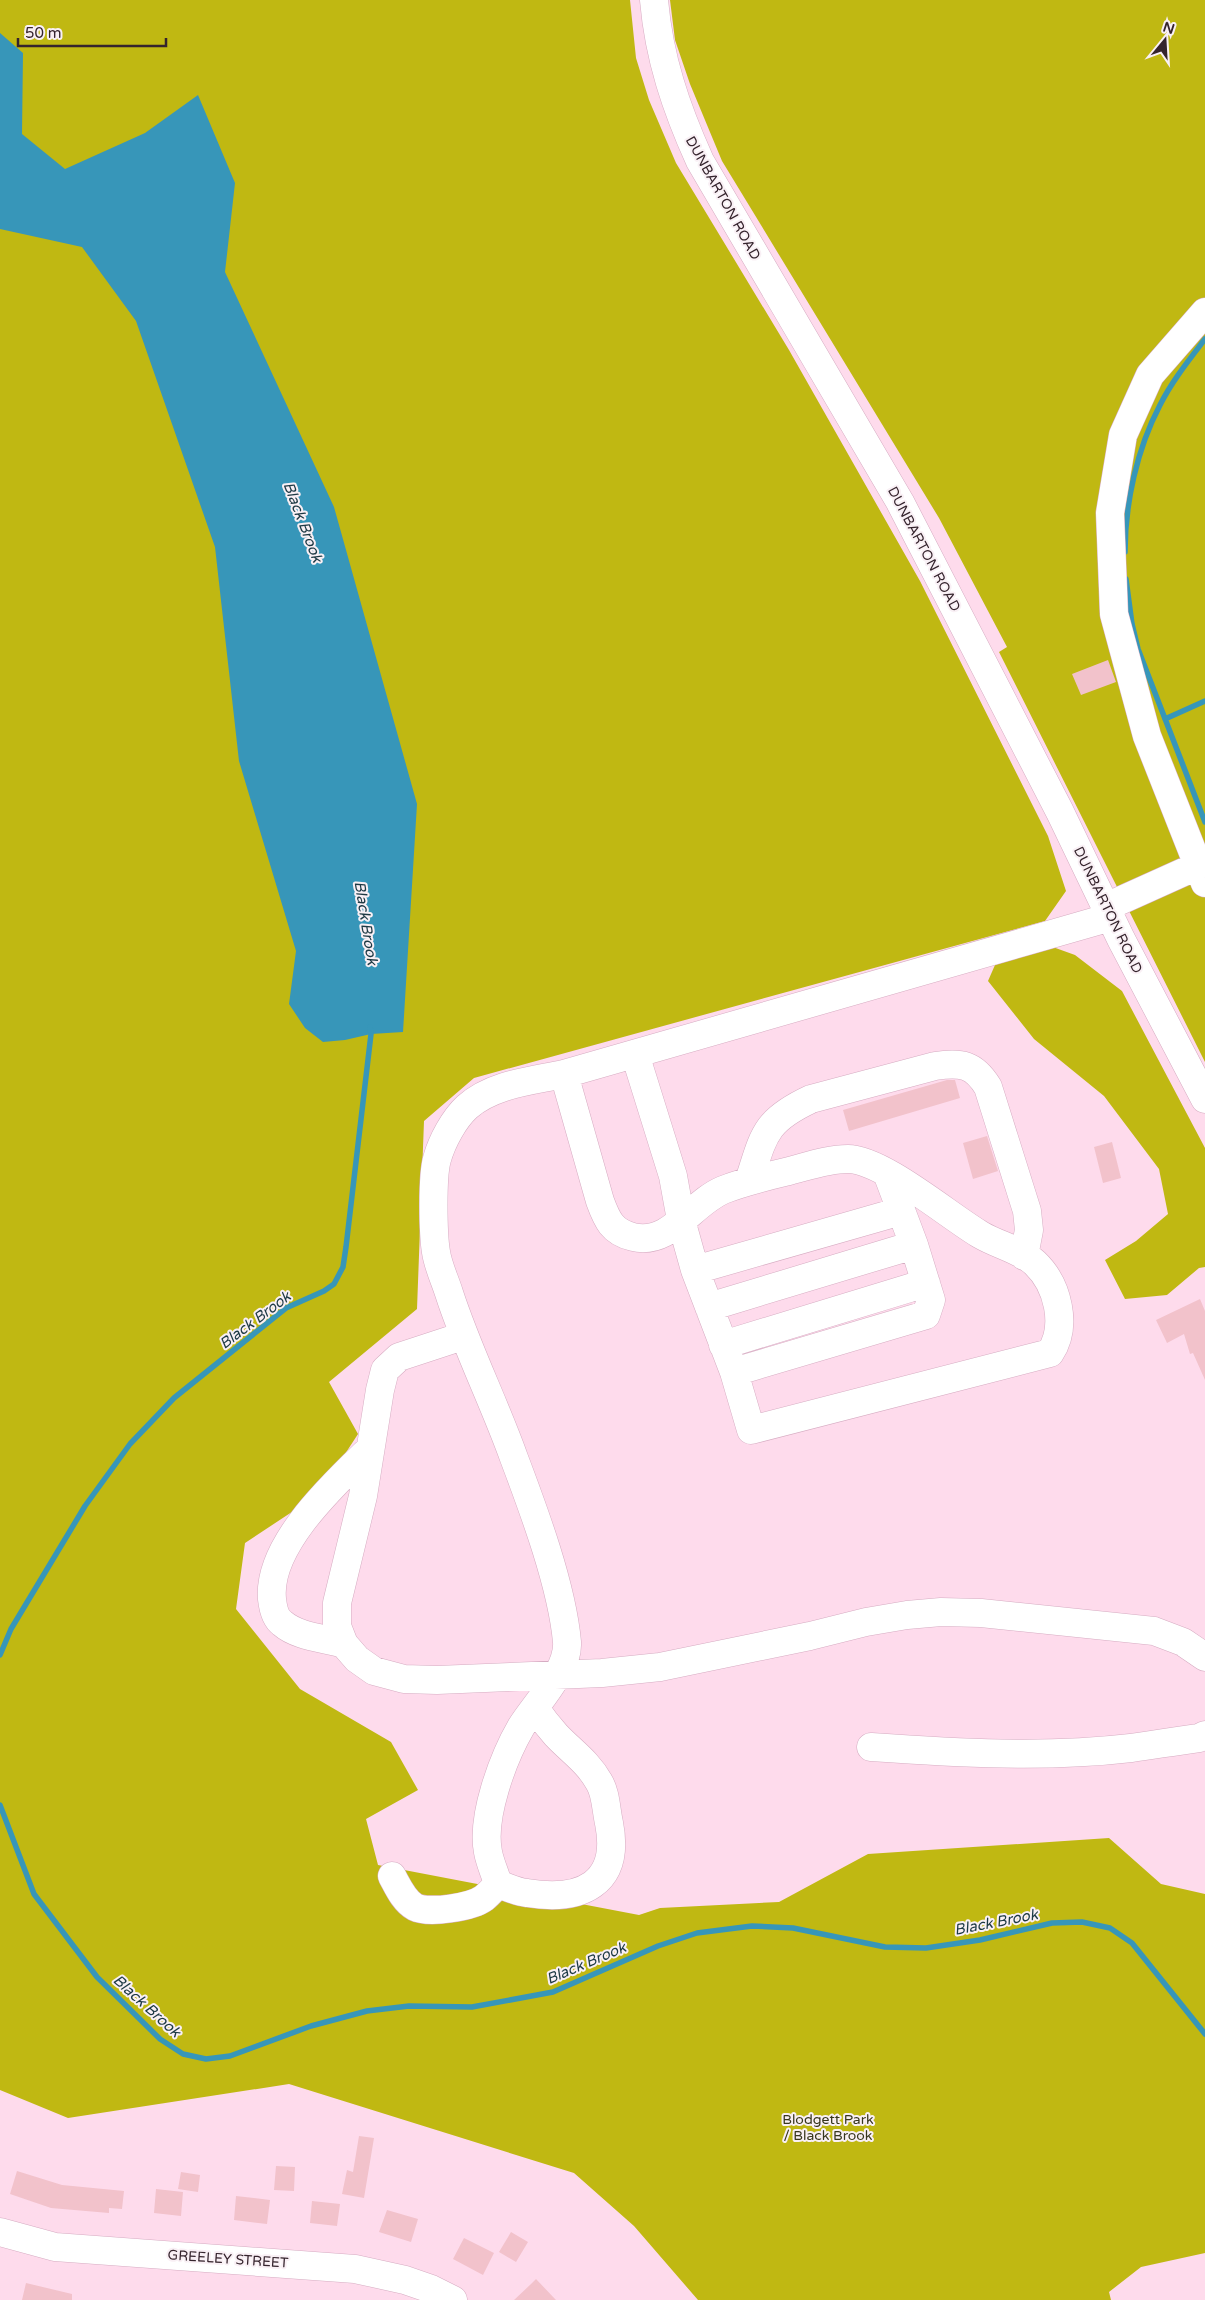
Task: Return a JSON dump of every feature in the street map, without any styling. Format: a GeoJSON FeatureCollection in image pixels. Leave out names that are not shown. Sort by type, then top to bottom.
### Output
{"type":"FeatureCollection","features":[{"type":"Feature","properties":{"kind":"street","name":"DUNBARTON ROAD"},"geometry":{"type":"LineString","coordinates":[[654,0],[657,31],[666,76],[681,118],[700,161],[900,502],[1015,723],[1205,1099]]}},
{"type":"Feature","properties":{"kind":"street"},"geometry":{"type":"LineString","coordinates":[[498,1884],[487,1851],[488,1822],[495,1791],[506,1759],[521,1727],[558,1675],[567,1645],[552,1572],[514,1457],[463,1336],[436,1253],[434,1208],[436,1161],[448,1133],[466,1108],[478,1099],[506,1086],[564,1074],[635,1054],[1109,912],[1201,875],[1147,736],[1114,614],[1110,513],[1123,435],[1150,375],[1205,312]]}},
{"type":"Feature","properties":{"kind":"street"},"geometry":{"type":"LineString","coordinates":[[564,1074],[607,1221],[622,1235],[642,1239],[661,1236],[681,1220],[710,1197],[750,1181],[827,1161],[849,1159],[867,1163],[887,1173],[984,1237],[1035,1262],[1048,1280],[1055,1295],[1060,1318],[1057,1342],[1050,1353],[752,1430],[734,1372],[695,1270],[681,1220],[673,1176],[635,1054]]}},
{"type":"Feature","properties":{"kind":"street"},"geometry":{"type":"LineString","coordinates":[[750,1181],[767,1132],[777,1119],[794,1107],[810,1100],[935,1066],[953,1063],[966,1065],[981,1075],[988,1088],[1027,1211],[1029,1230],[1024,1256]]}},
{"type":"Feature","properties":{"kind":"street"},"geometry":{"type":"LineString","coordinates":[[734,1372],[926,1315],[931,1300],[914,1245],[887,1173]]}},
{"type":"Feature","properties":{"kind":"street"},"geometry":{"type":"LineString","coordinates":[[695,1270],[901,1211]]}},
{"type":"Feature","properties":{"kind":"street"},"geometry":{"type":"LineString","coordinates":[[709,1306],[914,1245]]}},
{"type":"Feature","properties":{"kind":"street"},"geometry":{"type":"LineString","coordinates":[[723,1345],[926,1283]]}},
{"type":"Feature","properties":{"kind":"street"},"geometry":{"type":"LineString","coordinates":[[463,1336],[399,1357],[385,1370],[363,1496],[337,1603],[337,1626],[344,1644],[357,1659],[374,1671],[404,1679],[438,1680],[558,1675],[660,1667],[810,1636],[866,1622],[907,1615],[941,1612],[981,1613],[1154,1631],[1183,1642],[1205,1658]]}},
{"type":"Feature","properties":{"kind":"street"},"geometry":{"type":"LineString","coordinates":[[344,1644],[292,1630],[280,1622],[273,1609],[274,1575],[297,1527],[312,1508],[370,1449]]}},
{"type":"Feature","properties":{"kind":"street"},"geometry":{"type":"LineString","coordinates":[[498,1884],[526,1893],[563,1895],[591,1887],[605,1871],[611,1849],[611,1834],[601,1784],[590,1767],[557,1736],[534,1708]]}},
{"type":"Feature","properties":{"kind":"street"},"geometry":{"type":"LineString","coordinates":[[871,1747],[944,1752],[1046,1753],[1131,1748],[1199,1738],[1205,1735]]}},
{"type":"Feature","properties":{"kind":"street"},"geometry":{"type":"LineString","coordinates":[[392,1876],[402,1895],[416,1907],[434,1911],[461,1906],[484,1898],[498,1884]]}},
{"type":"Feature","properties":{"kind":"street","name":"GREELEY STREET"},"geometry":{"type":"LineString","coordinates":[[0,2232],[55,2247],[355,2269],[405,2280],[431,2289],[453,2300]]}},
{"type":"Feature","properties":{"kind":"green space","name":"Blodgett Park / Black Brook"},"geometry":{"type":"Polygon","coordinates":[[[0,0],[630,0],[636,58],[649,100],[676,163],[789,350],[920,581],[1048,836],[1066,891],[1045,921],[474,1078],[424,1121],[417,1309],[329,1382],[358,1434],[319,1494],[245,1543],[236,1609],[300,1689],[391,1742],[418,1790],[366,1819],[378,1865],[639,1915],[660,1908],[779,1902],[868,1854],[1109,1838],[1161,1884],[1205,1894],[1205,2253],[1141,2267],[1109,2292],[1111,2300],[698,2300],[634,2226],[574,2173],[289,2084],[68,2118],[0,2090],[0,0]]]}},
{"type":"Feature","properties":{"kind":"green space"},"geometry":{"type":"Polygon","coordinates":[[[670,0],[1205,0],[1205,1062],[999,652],[1007,647],[939,518],[722,161],[690,84],[675,40],[670,0]]]}},
{"type":"Feature","properties":{"kind":"green space"},"geometry":{"type":"Polygon","coordinates":[[[1050,946],[1075,955],[1122,991],[1205,1148],[1205,1267],[1199,1268],[1167,1295],[1125,1299],[1105,1260],[1136,1241],[1168,1214],[1159,1169],[1104,1096],[1034,1039],[988,981],[995,965],[1050,946]]]}},
{"type":"Feature","properties":{"kind":"water"},"geometry":{"type":"Polygon","coordinates":[[[0,33],[23,53],[22,134],[65,169],[145,133],[198,95],[235,183],[225,272],[334,507],[417,804],[403,1032],[371,1034],[345,1040],[323,1042],[305,1028],[289,1004],[296,951],[239,761],[215,547],[136,321],[82,247],[0,229],[0,33]]]}},
{"type":"Feature","properties":{"kind":"building"},"geometry":{"type":"Polygon","coordinates":[[[1108,660],[1116,682],[1081,695],[1072,674],[1108,660]]]}},
{"type":"Feature","properties":{"kind":"building"},"geometry":{"type":"Polygon","coordinates":[[[947,1080],[955,1080],[960,1098],[849,1131],[843,1110],[947,1080]]]}},
{"type":"Feature","properties":{"kind":"building"},"geometry":{"type":"Polygon","coordinates":[[[987,1136],[998,1171],[973,1179],[963,1143],[987,1136]]]}},
{"type":"Feature","properties":{"kind":"building"},"geometry":{"type":"Polygon","coordinates":[[[1112,1142],[1121,1178],[1103,1183],[1094,1147],[1112,1142]]]}},
{"type":"Feature","properties":{"kind":"building"},"geometry":{"type":"Polygon","coordinates":[[[1200,1299],[1205,1311],[1205,1380],[1193,1353],[1190,1354],[1184,1334],[1167,1343],[1156,1320],[1200,1299]]]}},
{"type":"Feature","properties":{"kind":"building"},"geometry":{"type":"Polygon","coordinates":[[[359,2136],[374,2138],[364,2198],[342,2194],[347,2170],[353,2172],[359,2136]]]}},
{"type":"Feature","properties":{"kind":"building"},"geometry":{"type":"Polygon","coordinates":[[[276,2166],[295,2167],[294,2191],[274,2190],[276,2166]]]}},
{"type":"Feature","properties":{"kind":"building"},"geometry":{"type":"Polygon","coordinates":[[[17,2171],[62,2185],[124,2191],[122,2209],[109,2208],[109,2213],[51,2208],[10,2194],[17,2171]]]}},
{"type":"Feature","properties":{"kind":"building"},"geometry":{"type":"Polygon","coordinates":[[[181,2172],[200,2175],[198,2192],[178,2189],[181,2172]]]}},
{"type":"Feature","properties":{"kind":"building"},"geometry":{"type":"Polygon","coordinates":[[[156,2189],[183,2192],[181,2216],[154,2213],[156,2189]]]}},
{"type":"Feature","properties":{"kind":"building"},"geometry":{"type":"Polygon","coordinates":[[[236,2196],[270,2200],[267,2224],[234,2220],[236,2196]]]}},
{"type":"Feature","properties":{"kind":"building"},"geometry":{"type":"Polygon","coordinates":[[[312,2201],[340,2204],[337,2226],[310,2223],[312,2201]]]}},
{"type":"Feature","properties":{"kind":"building"},"geometry":{"type":"Polygon","coordinates":[[[387,2210],[418,2219],[411,2242],[379,2232],[387,2210]]]}},
{"type":"Feature","properties":{"kind":"building"},"geometry":{"type":"Polygon","coordinates":[[[511,2232],[528,2242],[516,2262],[499,2252],[511,2232]]]}},
{"type":"Feature","properties":{"kind":"building"},"geometry":{"type":"Polygon","coordinates":[[[464,2238],[494,2253],[483,2275],[453,2259],[464,2238]]]}},
{"type":"Feature","properties":{"kind":"building"},"geometry":{"type":"Polygon","coordinates":[[[536,2279],[556,2300],[514,2300],[531,2284],[536,2279]]]}},
{"type":"Feature","properties":{"kind":"building"},"geometry":{"type":"Polygon","coordinates":[[[26,2283],[72,2294],[72,2300],[22,2300],[26,2283]]]}},
{"type":"Feature","properties":{"kind":"waterway"},"geometry":{"type":"LineString","coordinates":[[1125,552],[1130,496],[1145,440],[1160,405],[1170,388],[1205,339]]}},
{"type":"Feature","properties":{"kind":"waterway"},"geometry":{"type":"LineString","coordinates":[[1126,579],[1132,624],[1138,649],[1205,822]]}},
{"type":"Feature","properties":{"kind":"waterway"},"geometry":{"type":"LineString","coordinates":[[1165,719],[1205,701]]}},
{"type":"Feature","properties":{"kind":"waterway","name":"Black Brook"},"geometry":{"type":"LineString","coordinates":[[0,1655],[11,1629],[85,1506],[130,1444],[174,1398],[286,1308],[324,1291],[334,1284],[343,1267],[346,1247],[371,1034],[370,1027]]}},
{"type":"Feature","properties":{"kind":"waterway","name":"Black Brook"},"geometry":{"type":"LineString","coordinates":[[0,1805],[34,1894],[97,1977],[160,2039],[183,2054],[206,2059],[230,2056],[311,2026],[367,2011],[409,2006],[472,2007],[553,1992],[658,1946],[697,1933],[752,1926],[793,1928],[885,1947],[926,1948],[980,1940],[1052,1923],[1082,1922],[1110,1928],[1132,1943],[1205,2034]]}}]}
